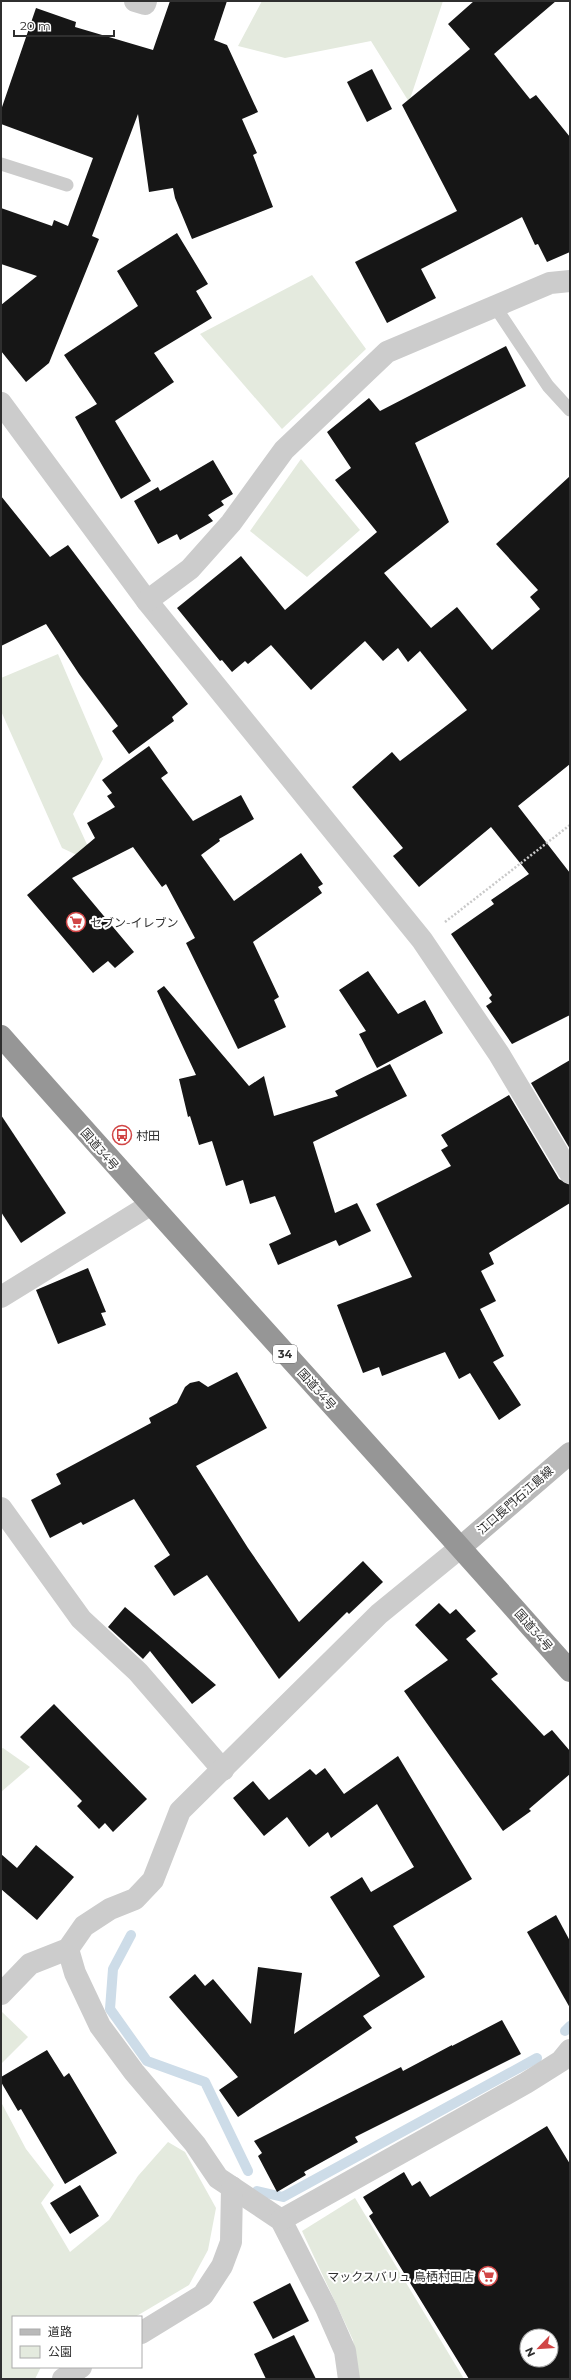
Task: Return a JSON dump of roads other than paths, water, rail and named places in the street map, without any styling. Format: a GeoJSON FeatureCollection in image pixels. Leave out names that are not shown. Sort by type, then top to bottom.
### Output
{"type":"FeatureCollection","features":[{"type":"Feature","properties":{"kind":"highway","name":"国道34号"},"geometry":{"type":"LineString","coordinates":[[1,1036],[150,1205],[461,1547],[570,1671]]}},
{"type":"Feature","properties":{"kind":"main road","name":"江口長門石江島線"},"geometry":{"type":"LineString","coordinates":[[461,1547],[570,1453]]}},
{"type":"Feature","properties":{"kind":"street"},"geometry":{"type":"LineString","coordinates":[[135,1],[145,4],[146,1]]}},
{"type":"Feature","properties":{"kind":"street"},"geometry":{"type":"LineString","coordinates":[[147,600],[190,569],[231,523],[284,450],[386,352],[494,305],[550,283],[570,281]]}},
{"type":"Feature","properties":{"kind":"street"},"geometry":{"type":"LineString","coordinates":[[1,402],[147,600],[422,940],[500,1054],[570,1173]]}},
{"type":"Feature","properties":{"kind":"street"},"geometry":{"type":"LineString","coordinates":[[1,1297],[150,1205]]}},
{"type":"Feature","properties":{"kind":"street"},"geometry":{"type":"LineString","coordinates":[[1,1508],[81,1619],[138,1672],[223,1770]]}},
{"type":"Feature","properties":{"kind":"street"},"geometry":{"type":"LineString","coordinates":[[1,1994],[30,1964],[68,1949],[84,1926],[110,1909],[135,1899],[153,1880],[180,1811],[379,1614],[461,1547]]}},
{"type":"Feature","properties":{"kind":"street"},"geometry":{"type":"LineString","coordinates":[[68,1949],[75,1973],[100,2026],[134,2072],[195,2144],[218,2178],[281,2220],[326,2308],[345,2351],[349,2379]]}},
{"type":"Feature","properties":{"kind":"street"},"geometry":{"type":"LineString","coordinates":[[281,2220],[526,2083],[561,2061],[570,2050]]}},
{"type":"Feature","properties":{"kind":"street"},"geometry":{"type":"LineString","coordinates":[[142,2332],[203,2295],[222,2266],[231,2242],[232,2186]]}},
{"type":"Feature","properties":{"kind":"street"},"geometry":{"type":"LineString","coordinates":[[63,2379],[79,2368]]}},
{"type":"Feature","properties":{"kind":"lane"},"geometry":{"type":"LineString","coordinates":[[1,164],[67,185]]}},
{"type":"Feature","properties":{"kind":"lane"},"geometry":{"type":"LineString","coordinates":[[494,305],[548,386],[570,410]]}},
{"type":"Feature","properties":{"kind":"waterway"},"geometry":{"type":"LineString","coordinates":[[131,1935],[113,1969],[110,2009],[147,2061],[205,2082],[248,2171]]}},
{"type":"Feature","properties":{"kind":"waterway"},"geometry":{"type":"LineString","coordinates":[[565,2031],[570,2026]]}},
{"type":"Feature","properties":{"kind":"waterway"},"geometry":{"type":"LineString","coordinates":[[257,2191],[283,2197],[537,2058]]}},
{"type":"Feature","properties":{"kind":"place","name":"セブン-イレブン"},"geometry":{"type":"Point","coordinates":[76,922]}},
{"type":"Feature","properties":{"kind":"place","name":"村田"},"geometry":{"type":"Point","coordinates":[122,1135]}},
{"type":"Feature","properties":{"kind":"place","name":"マックスバリュ 鳥栖村田店"},"geometry":{"type":"Point","coordinates":[488,2276]}}]}
